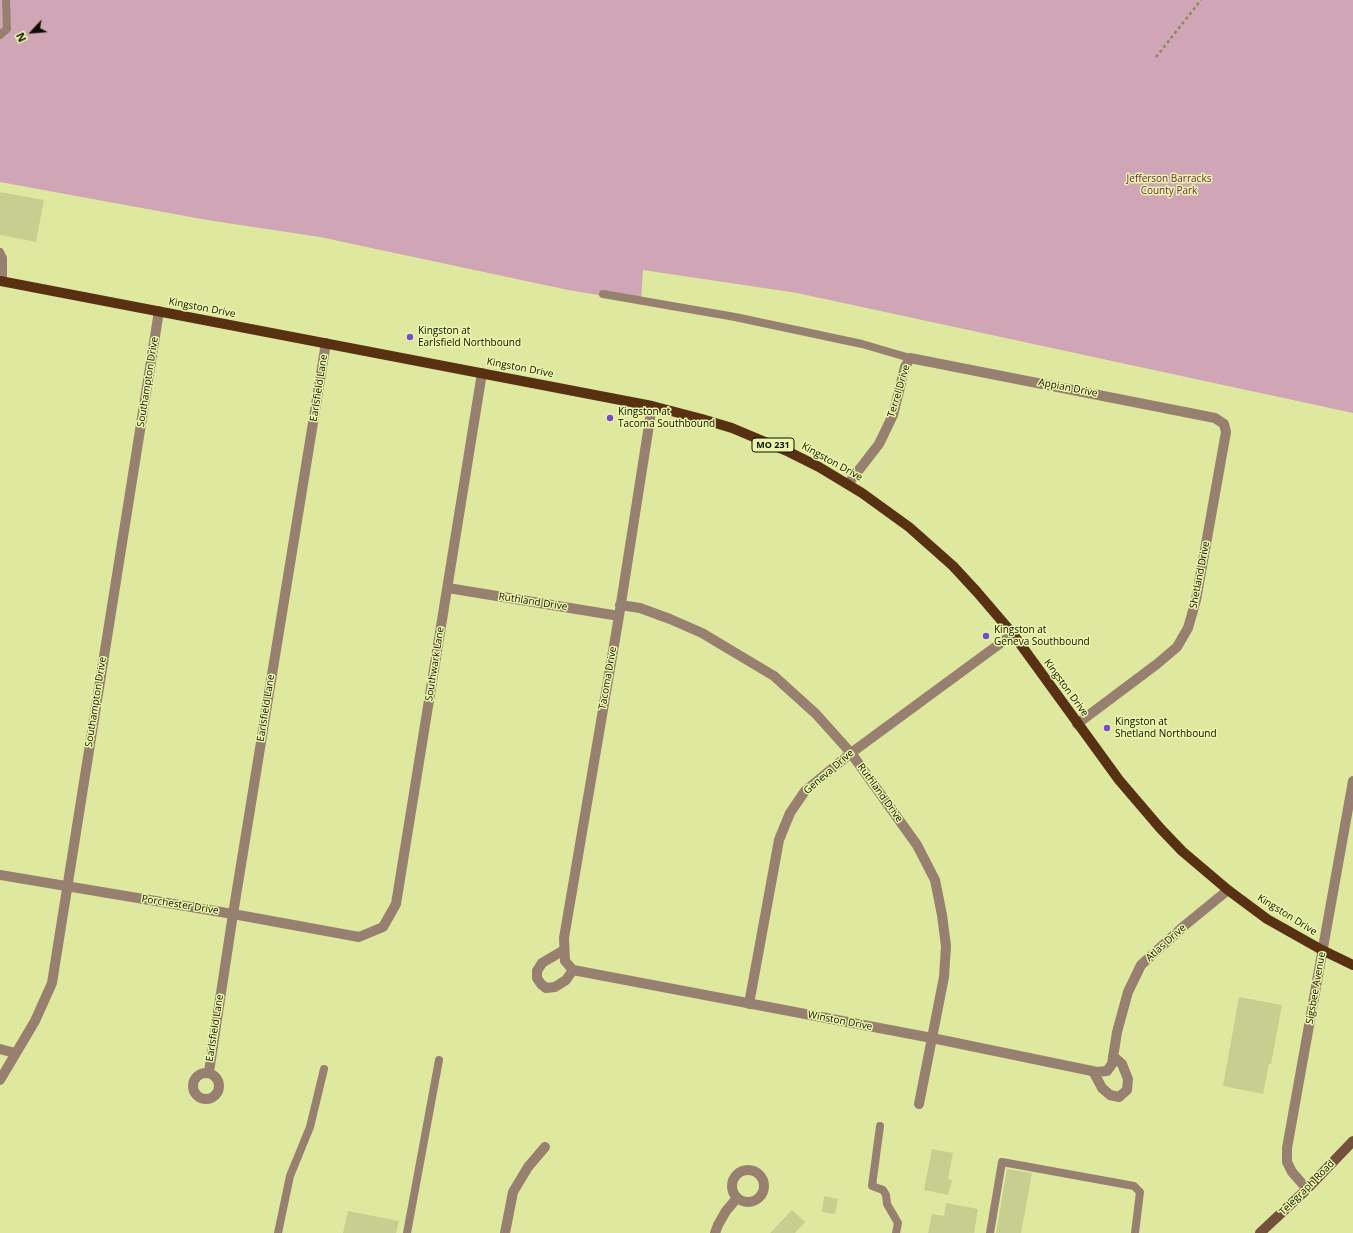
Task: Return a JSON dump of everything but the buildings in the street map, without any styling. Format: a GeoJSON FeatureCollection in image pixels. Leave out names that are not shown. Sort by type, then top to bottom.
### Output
{"type":"FeatureCollection","features":[{"type":"Feature","properties":{"kind":"main road","name":"Kingston Drive"},"geometry":{"type":"LineString","coordinates":[[2,281],[652,406],[702,419],[761,440],[813,464],[848,484],[886,509],[931,545],[977,592],[1013,634],[1119,780],[1182,851],[1228,890],[1267,919],[1322,950],[1353,965]]}},
{"type":"Feature","properties":{"kind":"main road","name":"Telegraph Road"},"geometry":{"type":"LineString","coordinates":[[1263,1232],[1353,1141]]}},
{"type":"Feature","properties":{"kind":"street","name":"Southampton Drive"},"geometry":{"type":"LineString","coordinates":[[0,1080],[35,1022],[52,983],[66,887],[159,312]]}},
{"type":"Feature","properties":{"kind":"street","name":"Earlsfield Lane"},"geometry":{"type":"LineString","coordinates":[[209,1072],[232,914],[326,343]]}},
{"type":"Feature","properties":{"kind":"street","name":"Appian Drive"},"geometry":{"type":"LineString","coordinates":[[910,358],[1215,418],[1224,424]]}},
{"type":"Feature","properties":{"kind":"street","name":"Terrel Drive"},"geometry":{"type":"LineString","coordinates":[[848,484],[879,444],[893,415],[905,367],[910,358]]}},
{"type":"Feature","properties":{"kind":"street","name":"Southwark Lane"},"geometry":{"type":"LineString","coordinates":[[359,937],[384,927],[396,904],[482,373]]}},
{"type":"Feature","properties":{"kind":"street","name":"Tacoma Drive"},"geometry":{"type":"LineString","coordinates":[[573,970],[565,962],[565,930],[619,616],[652,406]]}},
{"type":"Feature","properties":{"kind":"street","name":"Shetland Drive"},"geometry":{"type":"LineString","coordinates":[[1077,724],[1177,648],[1188,628],[1196,600],[1226,432],[1224,424]]}},
{"type":"Feature","properties":{"kind":"street","name":"Ruthland Drive"},"geometry":{"type":"LineString","coordinates":[[448,588],[619,616]]}},
{"type":"Feature","properties":{"kind":"street","name":"Ruthland Drive"},"geometry":{"type":"LineString","coordinates":[[620,606],[640,608],[702,633],[774,676],[816,714],[851,753],[917,846],[935,880],[946,946],[944,978],[919,1104]]}},
{"type":"Feature","properties":{"kind":"street","name":"Geneva Drive"},"geometry":{"type":"LineString","coordinates":[[749,1004],[779,840],[790,813],[805,791],[851,753],[1013,634]]}},
{"type":"Feature","properties":{"kind":"street","name":"Sigsbee Avenue"},"geometry":{"type":"LineString","coordinates":[[1307,1189],[1292,1172],[1287,1162],[1286,1148],[1353,781]]}},
{"type":"Feature","properties":{"kind":"street","name":"Porchester Drive"},"geometry":{"type":"LineString","coordinates":[[0,875],[359,937]]}},
{"type":"Feature","properties":{"kind":"street","name":"Atlas Drive"},"geometry":{"type":"LineString","coordinates":[[1107,1071],[1112,1064],[1117,1032],[1128,992],[1141,965],[1184,926],[1228,890]]}},
{"type":"Feature","properties":{"kind":"street"},"geometry":{"type":"LineString","coordinates":[[564,950],[542,963],[536,971],[537,978],[546,988],[555,987],[566,980],[573,970]]}},
{"type":"Feature","properties":{"kind":"street","name":"Winston Drive"},"geometry":{"type":"LineString","coordinates":[[573,970],[932,1038],[1093,1072],[1107,1071]]}},
{"type":"Feature","properties":{"kind":"street"},"geometry":{"type":"LineString","coordinates":[[0,1050],[16,1053]]}},
{"type":"Feature","properties":{"kind":"street"},"geometry":{"type":"LineString","coordinates":[[1093,1072],[1102,1088],[1110,1095],[1119,1097],[1128,1090],[1128,1079],[1122,1064],[1113,1056]]}},
{"type":"Feature","properties":{"kind":"street"},"geometry":{"type":"LineString","coordinates":[[505,1233],[513,1192],[528,1167],[545,1147]]}},
{"type":"Feature","properties":{"kind":"street"},"geometry":{"type":"LineString","coordinates":[[715,1233],[726,1211],[737,1198]]}},
{"type":"Feature","properties":{"kind":"lane"},"geometry":{"type":"LineString","coordinates":[[0,35],[7,28],[6,0]]}},
{"type":"Feature","properties":{"kind":"lane"},"geometry":{"type":"LineString","coordinates":[[0,252],[3,258],[2,281]]}},
{"type":"Feature","properties":{"kind":"lane"},"geometry":{"type":"LineString","coordinates":[[603,294],[735,317],[862,344],[910,358]]}},
{"type":"Feature","properties":{"kind":"lane"},"geometry":{"type":"LineString","coordinates":[[407,1233],[439,1060]]}},
{"type":"Feature","properties":{"kind":"lane"},"geometry":{"type":"LineString","coordinates":[[278,1233],[290,1176],[310,1127],[324,1069]]}},
{"type":"Feature","properties":{"kind":"lane"},"geometry":{"type":"LineString","coordinates":[[880,1126],[872,1186],[883,1190],[886,1194],[887,1204],[898,1223],[896,1233]]}},
{"type":"Feature","properties":{"kind":"lane"},"geometry":{"type":"LineString","coordinates":[[990,1233],[1002,1162],[1134,1186],[1140,1192],[1135,1233]]}},
{"type":"Feature","properties":{"kind":"path"},"geometry":{"type":"LineString","coordinates":[[1156,58],[1201,0]]}},
{"type":"Feature","properties":{"kind":"green space","name":"Jefferson Barracks County Park"},"geometry":{"type":"Polygon","coordinates":[[[0,0],[1353,0],[1353,413],[797,293],[643,270],[641,302],[568,290],[320,237],[207,220],[0,182],[0,0]]]}},
{"type":"Feature","properties":{"kind":"place","name":"Kingston at Earlsfield Northbound"},"geometry":{"type":"Point","coordinates":[410,337]}},
{"type":"Feature","properties":{"kind":"place","name":"Kingston at Tacoma Southbound"},"geometry":{"type":"Point","coordinates":[610,418]}},
{"type":"Feature","properties":{"kind":"place","name":"Kingston at Geneva Southbound"},"geometry":{"type":"Point","coordinates":[986,636]}},
{"type":"Feature","properties":{"kind":"place","name":"Kingston at Shetland Northbound"},"geometry":{"type":"Point","coordinates":[1107,728]}}]}
